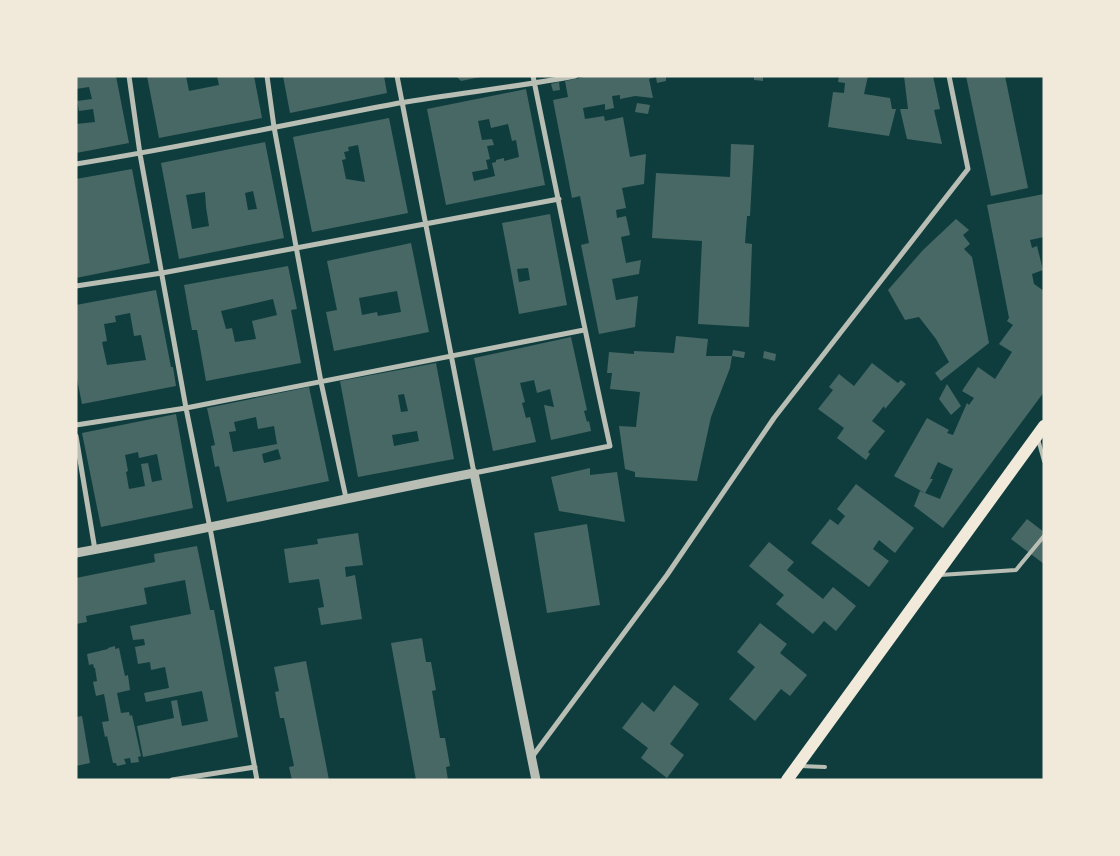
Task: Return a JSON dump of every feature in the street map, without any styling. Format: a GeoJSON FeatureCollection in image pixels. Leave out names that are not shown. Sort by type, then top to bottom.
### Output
{"type":"FeatureCollection","features":[{"type":"Feature","properties":{"kind":"main road"},"geometry":{"type":"LineString","coordinates":[[787,780],[1040,430]]}},
{"type":"Feature","properties":{"kind":"street"},"geometry":{"type":"LineString","coordinates":[[129,76],[140,154],[186,408],[257,780]]}},
{"type":"Feature","properties":{"kind":"street"},"geometry":{"type":"LineString","coordinates":[[267,76],[274,128],[298,248],[321,382],[346,498]]}},
{"type":"Feature","properties":{"kind":"street"},"geometry":{"type":"LineString","coordinates":[[397,76],[536,780]]}},
{"type":"Feature","properties":{"kind":"street"},"geometry":{"type":"LineString","coordinates":[[76,553],[210,528],[346,498],[610,446],[584,330],[533,76]]}},
{"type":"Feature","properties":{"kind":"street"},"geometry":{"type":"LineString","coordinates":[[76,164],[140,154],[402,103],[534,84],[575,76]]}},
{"type":"Feature","properties":{"kind":"street"},"geometry":{"type":"LineString","coordinates":[[532,757],[668,575],[774,418],[968,169],[949,76]]}},
{"type":"Feature","properties":{"kind":"street"},"geometry":{"type":"LineString","coordinates":[[76,286],[162,273],[559,199]]}},
{"type":"Feature","properties":{"kind":"street"},"geometry":{"type":"LineString","coordinates":[[76,425],[186,408],[584,330]]}},
{"type":"Feature","properties":{"kind":"street"},"geometry":{"type":"LineString","coordinates":[[76,436],[95,550]]}},
{"type":"Feature","properties":{"kind":"street"},"geometry":{"type":"LineString","coordinates":[[172,780],[255,767]]}},
{"type":"Feature","properties":{"kind":"lane"},"geometry":{"type":"LineString","coordinates":[[1040,430],[1044,462]]}},
{"type":"Feature","properties":{"kind":"lane"},"geometry":{"type":"LineString","coordinates":[[935,575],[1016,570],[1044,536]]}},
{"type":"Feature","properties":{"kind":"lane"},"geometry":{"type":"LineString","coordinates":[[798,765],[825,768]]}},
{"type":"Feature","properties":{"kind":"building"},"geometry":{"type":"Polygon","coordinates":[[[76,76],[116,76],[129,143],[76,153],[76,124],[95,122],[93,109],[79,111],[77,101],[92,99],[89,87],[76,89],[76,76]]]}},
{"type":"Feature","properties":{"kind":"building"},"geometry":{"type":"Polygon","coordinates":[[[147,76],[186,76],[189,91],[219,85],[217,76],[254,76],[262,118],[159,138],[147,76]]]}},
{"type":"Feature","properties":{"kind":"building"},"geometry":{"type":"Polygon","coordinates":[[[283,76],[384,76],[387,93],[290,113],[283,76]]]}},
{"type":"Feature","properties":{"kind":"building"},"geometry":{"type":"Polygon","coordinates":[[[456,76],[480,76],[480,77],[461,81],[456,76]]]}},
{"type":"Feature","properties":{"kind":"building"},"geometry":{"type":"Polygon","coordinates":[[[589,76],[666,76],[666,81],[657,83],[656,77],[649,79],[653,98],[635,96],[620,99],[620,95],[612,96],[614,108],[605,110],[605,104],[583,108],[585,119],[604,116],[605,121],[623,117],[630,157],[646,154],[644,184],[622,188],[626,208],[616,210],[617,218],[626,216],[630,235],[621,237],[626,263],[641,260],[639,274],[612,279],[616,300],[638,296],[635,327],[599,334],[581,245],[589,243],[580,196],[572,198],[553,100],[568,97],[565,81],[589,76]]]}},
{"type":"Feature","properties":{"kind":"building"},"geometry":{"type":"Polygon","coordinates":[[[754,76],[763,76],[763,81],[754,80],[754,76]]]}},
{"type":"Feature","properties":{"kind":"building"},"geometry":{"type":"Polygon","coordinates":[[[839,76],[868,76],[864,94],[890,98],[892,109],[896,109],[889,136],[828,127],[833,92],[844,93],[845,83],[838,82],[839,76]]]}},
{"type":"Feature","properties":{"kind":"building"},"geometry":{"type":"Polygon","coordinates":[[[904,76],[933,76],[940,109],[934,110],[942,144],[907,139],[900,109],[908,109],[904,76]]]}},
{"type":"Feature","properties":{"kind":"building"},"geometry":{"type":"Polygon","coordinates":[[[966,76],[1005,76],[1028,188],[991,196],[966,76]]]}},
{"type":"Feature","properties":{"kind":"building"},"geometry":{"type":"Polygon","coordinates":[[[559,82],[560,90],[553,91],[551,84],[559,82]]]}},
{"type":"Feature","properties":{"kind":"building"},"geometry":{"type":"Polygon","coordinates":[[[526,89],[545,185],[446,205],[427,109],[526,89]],[[489,119],[478,121],[482,140],[492,139],[494,145],[487,146],[490,159],[486,160],[488,169],[472,172],[474,181],[495,176],[492,163],[496,162],[496,160],[504,158],[504,161],[519,157],[516,140],[512,141],[508,124],[491,128],[489,119]]]}},
{"type":"Feature","properties":{"kind":"building"},"geometry":{"type":"Polygon","coordinates":[[[637,103],[650,105],[648,114],[635,112],[637,103]]]}},
{"type":"Feature","properties":{"kind":"building"},"geometry":{"type":"Polygon","coordinates":[[[389,118],[408,213],[312,232],[293,137],[389,118]],[[358,145],[348,147],[349,151],[344,152],[346,159],[342,160],[346,179],[365,182],[358,145]]]}},
{"type":"Feature","properties":{"kind":"building"},"geometry":{"type":"Polygon","coordinates":[[[265,142],[284,238],[179,259],[161,163],[265,142]],[[253,191],[245,193],[248,210],[257,209],[253,191]],[[205,192],[186,195],[192,229],[209,226],[205,192]]]}},
{"type":"Feature","properties":{"kind":"building"},"geometry":{"type":"Polygon","coordinates":[[[731,144],[754,145],[750,216],[747,216],[745,243],[752,244],[749,327],[698,324],[702,241],[652,238],[656,173],[730,177],[731,144]]]}},
{"type":"Feature","properties":{"kind":"building"},"geometry":{"type":"Polygon","coordinates":[[[132,169],[150,263],[76,278],[76,179],[132,169]]]}},
{"type":"Feature","properties":{"kind":"building"},"geometry":{"type":"Polygon","coordinates":[[[1044,194],[1044,237],[1030,240],[1032,248],[1037,246],[1043,270],[1032,274],[1034,284],[1044,291],[1044,392],[943,528],[914,506],[920,491],[925,493],[894,476],[927,418],[949,430],[947,433],[953,435],[967,403],[969,405],[974,398],[962,391],[978,367],[995,379],[1012,352],[999,344],[1013,325],[1007,321],[1009,318],[987,205],[1044,194]],[[938,462],[930,479],[933,479],[925,493],[940,499],[953,469],[938,462]]]}},
{"type":"Feature","properties":{"kind":"building"},"geometry":{"type":"Polygon","coordinates":[[[550,214],[567,305],[519,314],[502,223],[550,214]],[[528,268],[517,269],[519,282],[530,280],[528,268]]]}},
{"type":"Feature","properties":{"kind":"building"},"geometry":{"type":"Polygon","coordinates":[[[956,219],[969,230],[963,235],[970,244],[964,249],[972,257],[989,343],[941,381],[935,373],[949,362],[936,339],[919,317],[905,320],[888,290],[923,250],[956,219]]]}},
{"type":"Feature","properties":{"kind":"building"},"geometry":{"type":"Polygon","coordinates":[[[411,243],[429,332],[334,351],[326,312],[337,310],[327,261],[411,243]],[[397,291],[359,298],[362,315],[377,312],[378,316],[401,312],[397,291]]]}},
{"type":"Feature","properties":{"kind":"building"},"geometry":{"type":"Polygon","coordinates":[[[288,266],[297,309],[291,310],[301,363],[206,381],[197,330],[192,330],[184,285],[288,266]],[[273,299],[221,311],[226,329],[232,328],[235,342],[256,339],[252,321],[277,315],[273,299]]]}},
{"type":"Feature","properties":{"kind":"building"},"geometry":{"type":"Polygon","coordinates":[[[156,290],[176,386],[82,404],[76,374],[76,305],[156,290]],[[130,313],[115,316],[116,322],[104,324],[107,341],[102,342],[107,365],[146,360],[141,335],[134,336],[130,313]]]}},
{"type":"Feature","properties":{"kind":"building"},"geometry":{"type":"Polygon","coordinates":[[[676,336],[708,339],[706,356],[732,356],[730,368],[711,417],[697,481],[635,477],[635,472],[625,469],[619,426],[636,427],[640,392],[610,389],[612,373],[607,373],[609,352],[634,354],[634,351],[674,353],[676,336]]]}},
{"type":"Feature","properties":{"kind":"building"},"geometry":{"type":"Polygon","coordinates":[[[571,337],[587,410],[584,411],[591,431],[551,440],[544,405],[554,407],[550,389],[537,393],[534,380],[520,383],[525,402],[522,403],[526,418],[530,417],[536,442],[493,451],[474,358],[571,337]]]}},
{"type":"Feature","properties":{"kind":"building"},"geometry":{"type":"Polygon","coordinates":[[[733,350],[745,352],[744,358],[732,356],[733,350]]]}},
{"type":"Feature","properties":{"kind":"building"},"geometry":{"type":"Polygon","coordinates":[[[764,351],[776,354],[775,361],[763,358],[764,351]]]}},
{"type":"Feature","properties":{"kind":"building"},"geometry":{"type":"Polygon","coordinates":[[[436,363],[454,459],[358,477],[340,381],[436,363]],[[404,394],[398,395],[401,412],[408,411],[404,394]],[[417,431],[392,435],[394,446],[419,441],[417,431]]]}},
{"type":"Feature","properties":{"kind":"building"},"geometry":{"type":"Polygon","coordinates":[[[872,363],[898,383],[901,380],[906,384],[872,421],[885,431],[868,452],[870,454],[866,460],[837,438],[844,428],[818,409],[833,390],[829,387],[839,374],[854,386],[872,363]]]}},
{"type":"Feature","properties":{"kind":"building"},"geometry":{"type":"Polygon","coordinates":[[[947,384],[961,406],[951,415],[939,399],[947,384]]]}},
{"type":"Feature","properties":{"kind":"building"},"geometry":{"type":"Polygon","coordinates":[[[309,387],[329,481],[227,502],[219,466],[215,467],[211,446],[215,445],[207,408],[309,387]],[[256,417],[234,422],[236,431],[229,432],[233,452],[277,444],[274,426],[258,429],[256,417]],[[278,449],[262,454],[264,463],[281,459],[278,449]]]}},
{"type":"Feature","properties":{"kind":"building"},"geometry":{"type":"Polygon","coordinates":[[[176,414],[193,508],[101,527],[82,433],[176,414]],[[138,452],[125,455],[129,489],[145,486],[141,464],[148,463],[152,482],[162,480],[157,454],[139,458],[138,452]]]}},
{"type":"Feature","properties":{"kind":"building"},"geometry":{"type":"Polygon","coordinates":[[[590,468],[590,475],[617,472],[625,522],[559,511],[551,477],[590,468]]]}},
{"type":"Feature","properties":{"kind":"building"},"geometry":{"type":"Polygon","coordinates":[[[856,484],[914,528],[895,553],[879,540],[873,549],[889,561],[869,587],[811,543],[830,519],[838,525],[845,516],[837,509],[856,484]]]}},
{"type":"Feature","properties":{"kind":"building"},"geometry":{"type":"Polygon","coordinates":[[[1027,519],[1044,532],[1044,564],[1011,539],[1027,519]]]}},
{"type":"Feature","properties":{"kind":"building"},"geometry":{"type":"Polygon","coordinates":[[[587,524],[600,605],[547,613],[534,533],[587,524]]]}},
{"type":"Feature","properties":{"kind":"building"},"geometry":{"type":"Polygon","coordinates":[[[358,533],[363,565],[345,567],[346,577],[355,575],[362,619],[321,625],[318,608],[324,607],[319,579],[289,583],[284,549],[318,544],[317,539],[358,533]]]}},
{"type":"Feature","properties":{"kind":"building"},"geometry":{"type":"Polygon","coordinates":[[[769,542],[794,562],[787,570],[823,599],[833,587],[856,606],[836,631],[824,621],[813,634],[776,604],[784,595],[749,566],[769,542]]]}},
{"type":"Feature","properties":{"kind":"building"},"geometry":{"type":"Polygon","coordinates":[[[197,546],[210,610],[214,610],[238,737],[143,757],[137,726],[174,718],[171,701],[177,700],[182,726],[208,721],[202,691],[146,702],[144,693],[169,688],[165,667],[151,670],[150,662],[138,664],[135,647],[145,645],[144,639],[133,640],[130,626],[191,614],[185,580],[144,588],[147,604],[86,616],[87,622],[76,624],[76,578],[155,562],[154,554],[197,546]]]}},
{"type":"Feature","properties":{"kind":"building"},"geometry":{"type":"Polygon","coordinates":[[[760,623],[787,644],[780,653],[807,675],[790,696],[781,689],[755,721],[729,699],[755,667],[737,652],[760,623]]]}},
{"type":"Feature","properties":{"kind":"building"},"geometry":{"type":"Polygon","coordinates":[[[422,638],[426,662],[431,662],[436,690],[432,691],[440,738],[445,738],[450,766],[446,767],[448,780],[416,780],[391,643],[422,638]]]}},
{"type":"Feature","properties":{"kind":"building"},"geometry":{"type":"Polygon","coordinates":[[[115,646],[115,649],[119,648],[125,676],[128,675],[130,690],[117,693],[121,713],[129,712],[130,716],[132,715],[141,756],[138,757],[139,762],[131,763],[130,758],[124,759],[126,764],[117,766],[116,763],[113,763],[102,722],[109,721],[104,694],[96,696],[93,682],[97,681],[95,668],[93,664],[89,665],[87,654],[115,646]]]}},
{"type":"Feature","properties":{"kind":"building"},"geometry":{"type":"Polygon","coordinates":[[[306,661],[329,780],[292,780],[289,767],[294,766],[284,718],[280,718],[275,692],[279,691],[274,667],[306,661]]]}},
{"type":"Feature","properties":{"kind":"building"},"geometry":{"type":"Polygon","coordinates":[[[674,685],[699,704],[670,744],[684,755],[667,778],[641,758],[648,748],[622,728],[642,702],[654,712],[674,685]]]}},
{"type":"Feature","properties":{"kind":"building"},"geometry":{"type":"Polygon","coordinates":[[[82,716],[90,763],[76,766],[76,717],[82,716]]]}}]}
